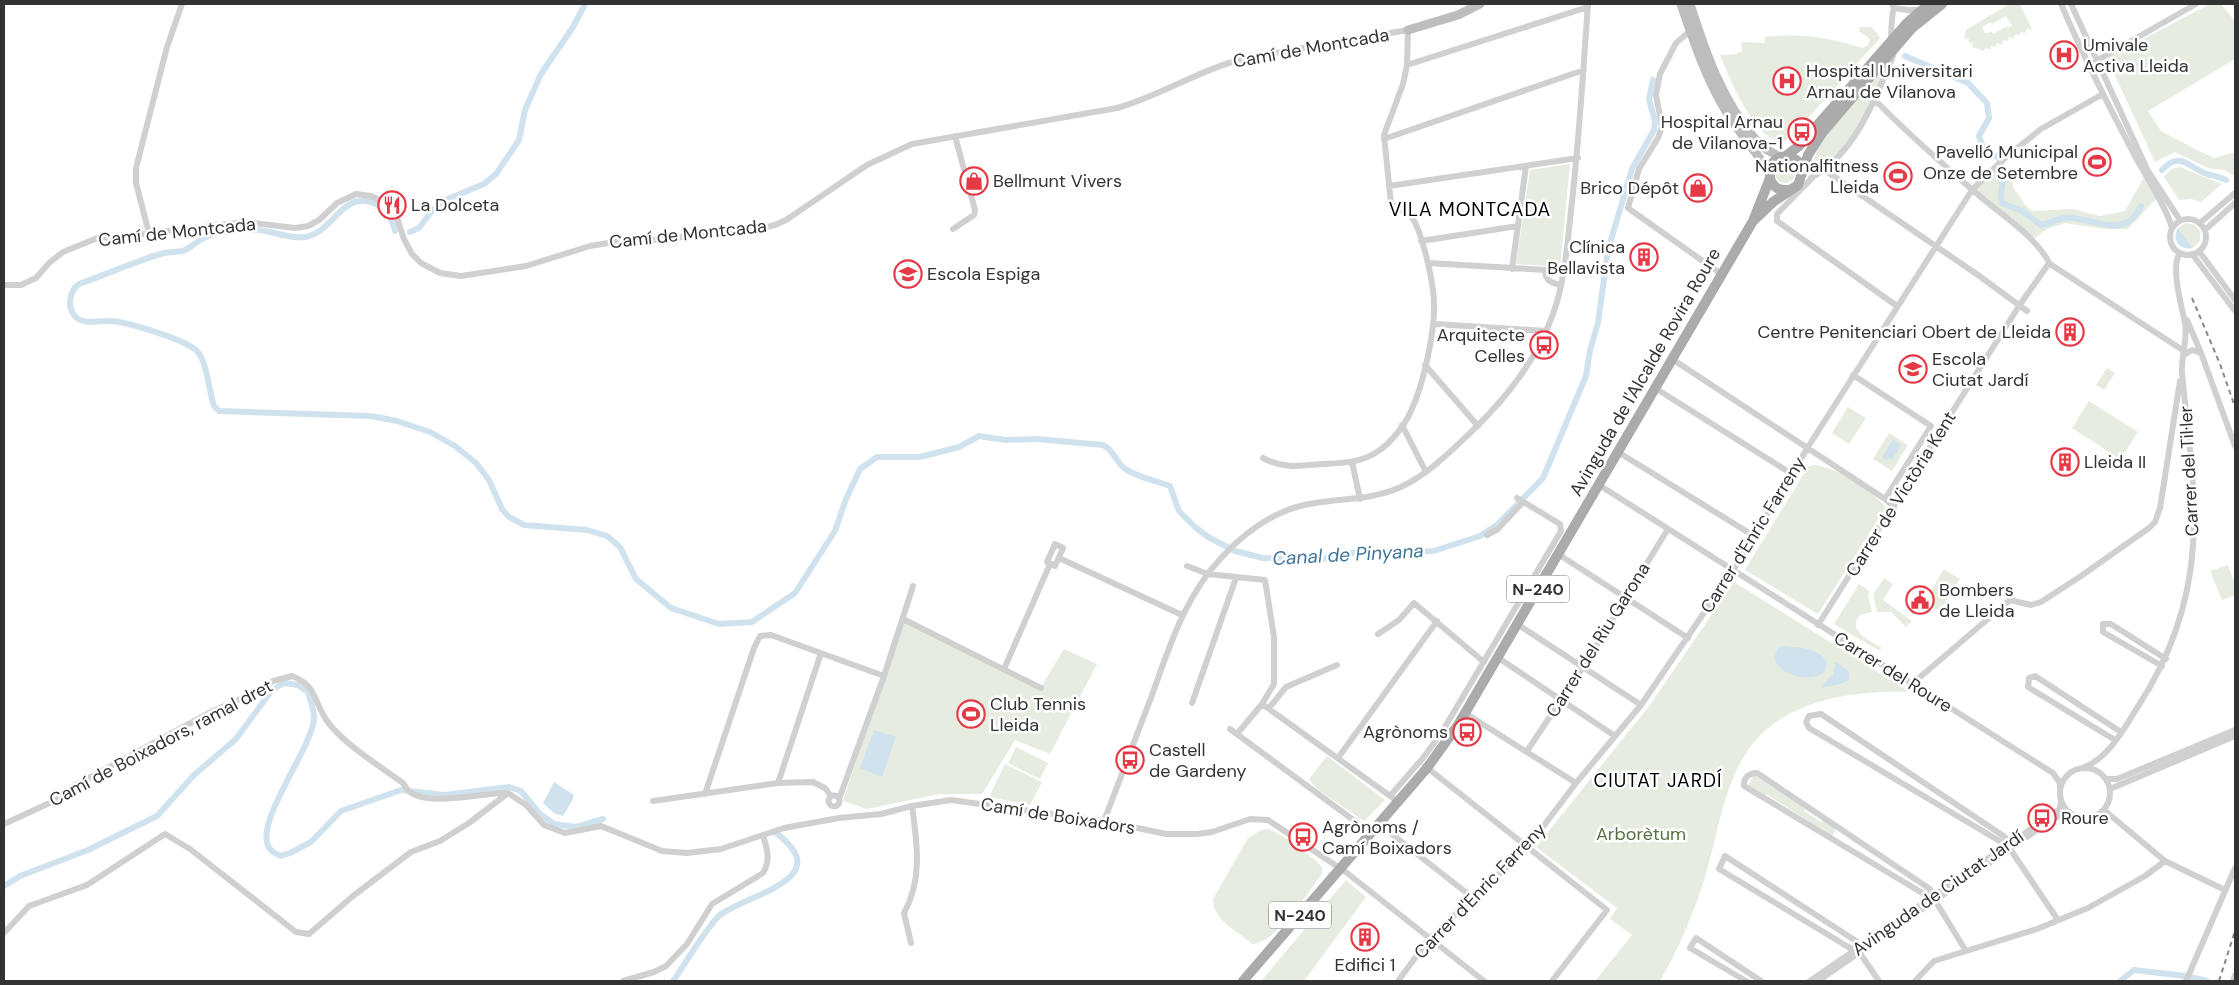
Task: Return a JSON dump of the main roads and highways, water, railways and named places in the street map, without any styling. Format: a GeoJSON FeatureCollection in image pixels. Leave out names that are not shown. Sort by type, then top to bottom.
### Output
{"type":"FeatureCollection","features":[{"type":"Feature","properties":{"kind":"main road","name":"N-240"},"geometry":{"type":"LineString","coordinates":[[1769,176],[1773,163],[1787,158],[1893,46],[1942,4]]}},
{"type":"Feature","properties":{"kind":"main road","name":"N-240"},"geometry":{"type":"LineString","coordinates":[[1794,187],[1802,175],[1808,155],[1822,133],[1925,7]]}},
{"type":"Feature","properties":{"kind":"main road"},"geometry":{"type":"LineString","coordinates":[[1787,158],[1801,167],[1802,175]]}},
{"type":"Feature","properties":{"kind":"main road"},"geometry":{"type":"LineString","coordinates":[[1769,176],[1774,185],[1780,189],[1794,187]]}},
{"type":"Feature","properties":{"kind":"main road","name":"Avinguda de l'Alcalde Rovira Roure"},"geometry":{"type":"LineString","coordinates":[[1242,981],[1371,834],[1394,799],[1465,713],[1517,624],[1555,551],[1567,540],[1752,221],[1769,176]]}},
{"type":"Feature","properties":{"kind":"main road","name":"Avinguda de l'Alcalde Rovira Roure"},"geometry":{"type":"LineString","coordinates":[[1752,221],[1794,187]]}},
{"type":"Feature","properties":{"kind":"water"},"geometry":{"type":"Polygon","coordinates":[[[2178,228],[2193,248],[2184,248],[2178,244],[2176,232],[2178,228]]]}},
{"type":"Feature","properties":{"kind":"water"},"geometry":{"type":"Polygon","coordinates":[[[1893,439],[1901,445],[1892,460],[1888,458],[1887,460],[1882,457],[1893,439]]]}},
{"type":"Feature","properties":{"kind":"water"},"geometry":{"type":"Polygon","coordinates":[[[1779,647],[1808,649],[1818,653],[1827,662],[1825,671],[1818,676],[1800,677],[1782,669],[1777,663],[1775,656],[1779,647]]]}},
{"type":"Feature","properties":{"kind":"water"},"geometry":{"type":"Polygon","coordinates":[[[1836,662],[1849,671],[1849,680],[1820,688],[1833,674],[1836,662]]]}},
{"type":"Feature","properties":{"kind":"water"},"geometry":{"type":"Polygon","coordinates":[[[874,730],[896,737],[882,777],[860,768],[874,730]]]}},
{"type":"Feature","properties":{"kind":"water"},"geometry":{"type":"Polygon","coordinates":[[[554,782],[574,795],[563,816],[555,814],[543,803],[554,782]]]}},
{"type":"Feature","properties":{"kind":"waterway","name":"Canal de Pinyana"},"geometry":{"type":"LineString","coordinates":[[410,232],[419,228],[431,212],[443,201],[484,184],[496,174],[519,140],[525,110],[541,74],[573,27],[585,4]]}},
{"type":"Feature","properties":{"kind":"waterway","name":"Canal de Pinyana"},"geometry":{"type":"LineString","coordinates":[[1905,56],[1968,83],[1987,103],[1989,118],[1979,136],[1983,148],[1998,158]]}},
{"type":"Feature","properties":{"kind":"waterway","name":"Canal de Pinyana"},"geometry":{"type":"LineString","coordinates":[[835,531],[846,499],[860,469],[877,457],[920,457],[959,447],[979,436],[1005,440],[1036,439],[1103,445],[1110,450],[1124,468],[1141,477],[1170,486],[1179,511],[1208,537],[1235,551],[1263,558],[1317,560],[1350,553],[1434,551],[1480,536],[1498,524],[1543,478],[1586,376],[1590,350],[1598,323],[1608,250],[1632,169],[1654,130],[1655,122],[1649,99],[1653,80]]}},
{"type":"Feature","properties":{"kind":"waterway","name":"Canal de Pinyana"},"geometry":{"type":"LineString","coordinates":[[2162,170],[2168,164],[2179,161],[2207,174],[2226,180]]}},
{"type":"Feature","properties":{"kind":"waterway","name":"Canal de Pinyana"},"geometry":{"type":"LineString","coordinates":[[2003,169],[2002,203],[2022,211],[2041,225],[2064,218],[2116,225],[2126,223],[2134,217],[2141,206]]}},
{"type":"Feature","properties":{"kind":"waterway","name":"Canal de Pinyana"},"geometry":{"type":"LineString","coordinates":[[395,231],[385,211],[378,205],[362,201],[345,207],[323,228],[315,234],[306,237],[291,237],[262,230],[231,231],[210,235],[183,251],[154,256],[79,284],[71,295],[71,310],[81,320],[90,322],[114,321],[145,329],[190,346],[197,351],[203,362],[214,406],[219,411],[371,416],[397,421],[430,432],[455,446],[476,463],[489,480],[502,509],[509,517],[524,525],[587,530],[607,536],[620,547],[636,579],[671,608],[719,624],[752,622],[795,593],[833,534]]}},
{"type":"Feature","properties":{"kind":"waterway","name":"Canal de Pinyana"},"geometry":{"type":"LineString","coordinates":[[4,886],[20,876],[88,850],[157,816],[194,775],[236,739],[272,690],[284,683],[298,685],[308,692],[314,718],[304,748],[275,805],[269,823],[266,838],[270,849],[280,856],[311,842],[341,811],[401,790],[445,795],[509,787],[521,791],[540,814],[554,824],[576,827],[603,819]]}},
{"type":"Feature","properties":{"kind":"waterway","name":"Canal de Pinyana"},"geometry":{"type":"LineString","coordinates":[[673,981],[702,937],[720,915],[766,892],[793,874],[797,862],[793,849],[776,833]]}},
{"type":"Feature","properties":{"kind":"waterway","name":"Canal de Pinyana"},"geometry":{"type":"LineString","coordinates":[[2120,981],[2134,970],[2185,976]]}},
{"type":"Feature","properties":{"kind":"waterway","name":"Canal de Pinyana"},"geometry":{"type":"LineString","coordinates":[[2191,977],[2207,981]]}},
{"type":"Feature","properties":{"kind":"railway"},"geometry":{"type":"LineString","coordinates":[[2192,298],[2220,364],[2235,407]]}},
{"type":"Feature","properties":{"kind":"railway"},"geometry":{"type":"LineString","coordinates":[[2219,981],[2235,931]]}},
{"type":"Feature","properties":{"kind":"place","name":"Umivale Activa Lleida"},"geometry":{"type":"Point","coordinates":[2064,55]}},
{"type":"Feature","properties":{"kind":"place","name":"Hospital Universitari Arnau de Vilanova"},"geometry":{"type":"Point","coordinates":[1787,81]}},
{"type":"Feature","properties":{"kind":"place","name":"Hospital Arnau de Vilanova-1"},"geometry":{"type":"Point","coordinates":[1802,132]}},
{"type":"Feature","properties":{"kind":"place","name":"Pavelló Municipal Onze de Setembre"},"geometry":{"type":"Point","coordinates":[2097,162]}},
{"type":"Feature","properties":{"kind":"place","name":"Nationalfitness Lleida"},"geometry":{"type":"Point","coordinates":[1898,176]}},
{"type":"Feature","properties":{"kind":"place","name":"Bellmunt Vivers"},"geometry":{"type":"Point","coordinates":[974,181]}},
{"type":"Feature","properties":{"kind":"place","name":"Brico Dépôt"},"geometry":{"type":"Point","coordinates":[1698,188]}},
{"type":"Feature","properties":{"kind":"place","name":"La Dolceta"},"geometry":{"type":"Point","coordinates":[392,205]}},
{"type":"Feature","properties":{"kind":"place","name":"Clínica Bellavista"},"geometry":{"type":"Point","coordinates":[1644,257]}},
{"type":"Feature","properties":{"kind":"place","name":"Escola Espiga"},"geometry":{"type":"Point","coordinates":[908,274]}},
{"type":"Feature","properties":{"kind":"place","name":"Centre Penitenciari Obert de Lleida"},"geometry":{"type":"Point","coordinates":[2070,332]}},
{"type":"Feature","properties":{"kind":"place","name":"Arquitecte Celles"},"geometry":{"type":"Point","coordinates":[1544,345]}},
{"type":"Feature","properties":{"kind":"place","name":"Escola Ciutat Jardí"},"geometry":{"type":"Point","coordinates":[1913,369]}},
{"type":"Feature","properties":{"kind":"place","name":"Lleida II"},"geometry":{"type":"Point","coordinates":[2065,462]}},
{"type":"Feature","properties":{"kind":"place","name":"Bombers de Lleida"},"geometry":{"type":"Point","coordinates":[1920,600]}},
{"type":"Feature","properties":{"kind":"place","name":"Club Tennis Lleida"},"geometry":{"type":"Point","coordinates":[971,714]}},
{"type":"Feature","properties":{"kind":"place","name":"Agrònoms"},"geometry":{"type":"Point","coordinates":[1467,732]}},
{"type":"Feature","properties":{"kind":"place","name":"Castell de Gardeny"},"geometry":{"type":"Point","coordinates":[1130,760]}},
{"type":"Feature","properties":{"kind":"place","name":"Roure"},"geometry":{"type":"Point","coordinates":[2042,818]}},
{"type":"Feature","properties":{"kind":"place","name":"Agrònoms / Camí Boixadors"},"geometry":{"type":"Point","coordinates":[1303,837]}},
{"type":"Feature","properties":{"kind":"place","name":"Edifici 1"},"geometry":{"type":"Point","coordinates":[1365,937]}},
{"type":"Feature","properties":{"kind":"district","name":"VILA MONTCADA"},"geometry":{"type":"Point","coordinates":[1470,209]}},
{"type":"Feature","properties":{"kind":"district","name":"CIUTAT JARDÍ"},"geometry":{"type":"Point","coordinates":[1658,780]}},
{"type":"Feature","properties":{"kind":"park label","name":"Arborètum"},"geometry":{"type":"Point","coordinates":[1641,834]}}]}
